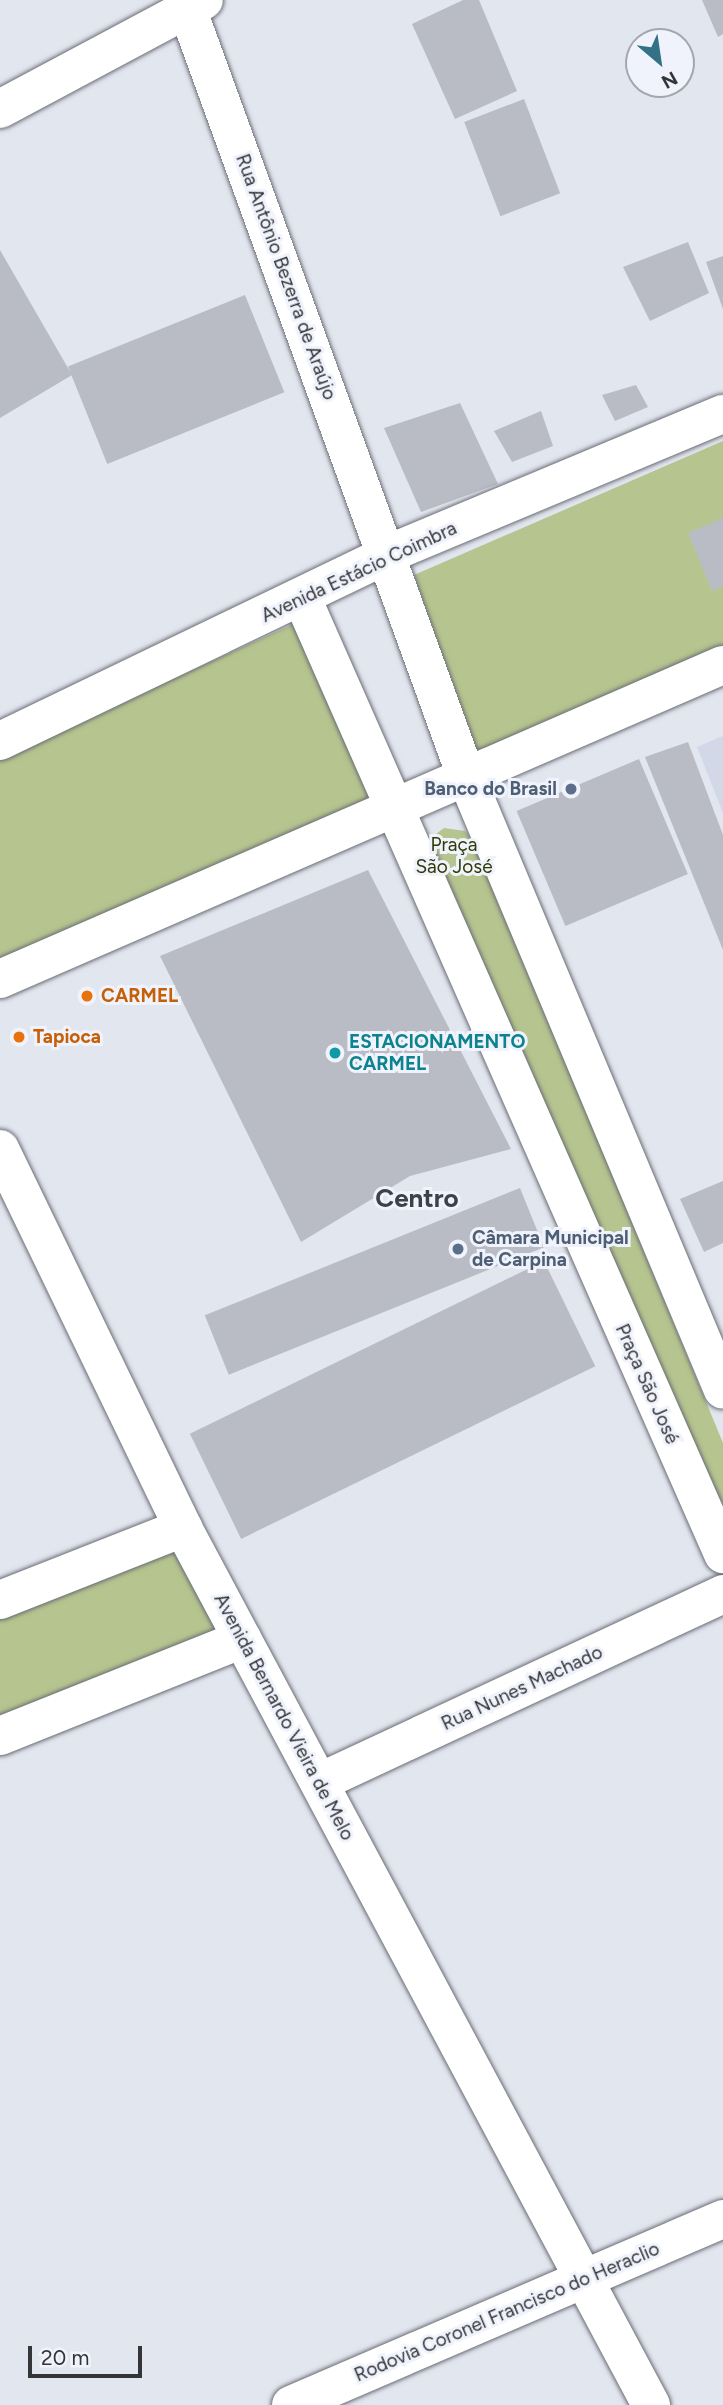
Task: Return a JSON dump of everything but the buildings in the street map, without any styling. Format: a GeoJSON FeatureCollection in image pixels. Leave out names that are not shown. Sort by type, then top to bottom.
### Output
{"type":"FeatureCollection","features":[{"type":"Feature","properties":{"kind":"street"},"geometry":{"type":"LineString","coordinates":[[0,109],[192,2]]}},
{"type":"Feature","properties":{"kind":"street","name":"Rua Antônio Bezerra de Araújo"},"geometry":{"type":"LineString","coordinates":[[192,2],[388,554]]}},
{"type":"Feature","properties":{"kind":"street","name":"Avenida Estácio Coimbra"},"geometry":{"type":"LineString","coordinates":[[0,741],[302,598],[388,554],[723,414]]}},
{"type":"Feature","properties":{"kind":"street"},"geometry":{"type":"LineString","coordinates":[[388,554],[467,779],[723,1390]]}},
{"type":"Feature","properties":{"kind":"street","name":"Praça São José"},"geometry":{"type":"LineString","coordinates":[[302,598],[394,813],[723,1554]]}},
{"type":"Feature","properties":{"kind":"street"},"geometry":{"type":"LineString","coordinates":[[0,979],[394,813],[723,665]]}},
{"type":"Feature","properties":{"kind":"street","name":"Avenida Bernardo Vieira de Melo"},"geometry":{"type":"LineString","coordinates":[[0,1149],[183,1528],[651,2405]]}},
{"type":"Feature","properties":{"kind":"street"},"geometry":{"type":"LineString","coordinates":[[0,1600],[183,1528]]}},
{"type":"Feature","properties":{"kind":"street","name":"Rua Nunes Machado"},"geometry":{"type":"LineString","coordinates":[[320,1782],[723,1594]]}},
{"type":"Feature","properties":{"kind":"street"},"geometry":{"type":"LineString","coordinates":[[0,1736],[242,1639]]}},
{"type":"Feature","properties":{"kind":"street","name":"Rodovia Coronel Francisco do Heraclio"},"geometry":{"type":"LineString","coordinates":[[291,2405],[723,2219]]}},
{"type":"Feature","properties":{"kind":"shaded area"},"geometry":{"type":"Polygon","coordinates":[[[723,736],[723,813],[697,747],[723,736]]]}},
{"type":"Feature","properties":{"kind":"green space"},"geometry":{"type":"Polygon","coordinates":[[[723,441],[723,656],[478,762],[414,575],[723,441]]]}},
{"type":"Feature","properties":{"kind":"green space"},"geometry":{"type":"Polygon","coordinates":[[[300,621],[376,805],[0,966],[0,758],[300,621]]]}},
{"type":"Feature","properties":{"kind":"green space","name":"Praça São José"},"geometry":{"type":"Polygon","coordinates":[[[444,828],[465,831],[476,844],[723,1443],[723,1521],[428,840],[444,828]]]}},
{"type":"Feature","properties":{"kind":"green space"},"geometry":{"type":"Polygon","coordinates":[[[175,1534],[234,1638],[0,1732],[0,1603],[175,1534]]]}},
{"type":"Feature","properties":{"kind":"place","name":"Banco do Brasil"},"geometry":{"type":"Point","coordinates":[571,789]}},
{"type":"Feature","properties":{"kind":"place","name":"CARMEL"},"geometry":{"type":"Point","coordinates":[87,996]}},
{"type":"Feature","properties":{"kind":"place","name":"Tapioca"},"geometry":{"type":"Point","coordinates":[19,1037]}},
{"type":"Feature","properties":{"kind":"place","name":"ESTACIONAMENTO CARMEL"},"geometry":{"type":"Point","coordinates":[335,1053]}},
{"type":"Feature","properties":{"kind":"place","name":"Câmara Municipal de Carpina"},"geometry":{"type":"Point","coordinates":[458,1249]}},
{"type":"Feature","properties":{"kind":"district","name":"Centro"},"geometry":{"type":"Point","coordinates":[417,1199]}}]}
